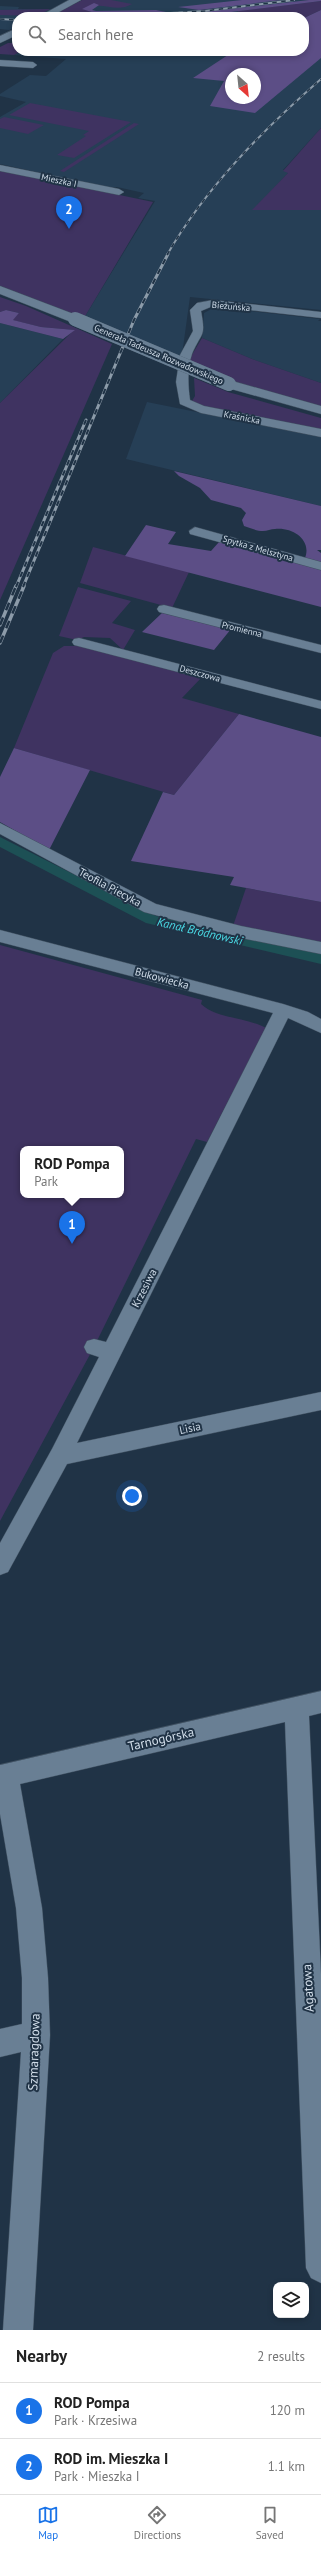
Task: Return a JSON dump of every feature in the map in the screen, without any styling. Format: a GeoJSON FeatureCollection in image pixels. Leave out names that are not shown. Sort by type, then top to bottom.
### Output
{"type":"FeatureCollection","features":[{"type":"Feature","properties":{"kind":"street"},"geometry":{"type":"LineString","coordinates":[[53,12],[76,0]]}},
{"type":"Feature","properties":{"kind":"street"},"geometry":{"type":"LineString","coordinates":[[0,40],[12,34]]}},
{"type":"Feature","properties":{"kind":"street"},"geometry":{"type":"LineString","coordinates":[[0,63],[33,65]]}},
{"type":"Feature","properties":{"kind":"street","name":"Mieszka I"},"geometry":{"type":"LineString","coordinates":[[0,168],[119,192]]}},
{"type":"Feature","properties":{"kind":"street","name":"Generała Tadeusza Rozwadowskiego"},"geometry":{"type":"LineString","coordinates":[[0,290],[75,319],[229,384],[321,410]]}},
{"type":"Feature","properties":{"kind":"street","name":"Bieżuńska"},"geometry":{"type":"LineString","coordinates":[[182,382],[186,355],[199,331],[195,310],[201,305],[213,303],[321,315]]}},
{"type":"Feature","properties":{"kind":"street","name":"Kraśnicka"},"geometry":{"type":"LineString","coordinates":[[182,382],[184,402],[192,406],[321,433]]}},
{"type":"Feature","properties":{"kind":"street","name":"Spytka z Melsztyna"},"geometry":{"type":"LineString","coordinates":[[195,530],[321,566]]}},
{"type":"Feature","properties":{"kind":"street","name":"Promienna"},"geometry":{"type":"LineString","coordinates":[[164,609],[321,649]]}},
{"type":"Feature","properties":{"kind":"street","name":"Deszczowa"},"geometry":{"type":"LineString","coordinates":[[79,642],[321,705]]}},
{"type":"Feature","properties":{"kind":"street","name":"Teofila Piecyka"},"geometry":{"type":"LineString","coordinates":[[0,828],[150,908],[241,932],[321,948]]}},
{"type":"Feature","properties":{"kind":"street","name":"Bukowiecka"},"geometry":{"type":"LineString","coordinates":[[0,936],[283,1010],[302,1016],[321,1027]]}},
{"type":"Feature","properties":{"kind":"street","name":"Krzesiwa"},"geometry":{"type":"LineString","coordinates":[[0,1565],[60,1456],[103,1350],[283,1010]]}},
{"type":"Feature","properties":{"kind":"street","name":"Lisia"},"geometry":{"type":"LineString","coordinates":[[60,1456],[321,1401]]}},
{"type":"Feature","properties":{"kind":"street","name":"Tarnogórska"},"geometry":{"type":"LineString","coordinates":[[3,1776],[309,1704]]}},
{"type":"Feature","properties":{"kind":"street","name":"Agatowa"},"geometry":{"type":"LineString","coordinates":[[309,1704],[297,1740],[321,2268]]}},
{"type":"Feature","properties":{"kind":"street","name":"Szmaragdowa"},"geometry":{"type":"LineString","coordinates":[[3,1776],[29,1908],[35,1978],[36,2035],[18,2330]]}},
{"type":"Feature","properties":{"kind":"street"},"geometry":{"type":"LineString","coordinates":[[0,2043],[36,2035]]}},
{"type":"Feature","properties":{"kind":"shaded area"},"geometry":{"type":"Polygon","coordinates":[[[82,0],[111,0],[132,4],[120,8],[97,6],[83,9],[92,12],[59,12],[82,0]]]}},
{"type":"Feature","properties":{"kind":"shaded area"},"geometry":{"type":"Polygon","coordinates":[[[100,0],[321,0],[256,12],[164,12],[156,10],[89,12],[82,9],[100,0]]]}},
{"type":"Feature","properties":{"kind":"shaded area"},"geometry":{"type":"Polygon","coordinates":[[[242,0],[282,0],[199,10],[178,7],[242,0]]]}},
{"type":"Feature","properties":{"kind":"shaded area"},"geometry":{"type":"Polygon","coordinates":[[[309,0],[321,0],[231,12],[204,12],[309,0]]]}},
{"type":"Feature","properties":{"kind":"shaded area"},"geometry":{"type":"Polygon","coordinates":[[[321,1],[321,10],[309,16],[309,12],[238,11],[321,1]]]}},
{"type":"Feature","properties":{"kind":"shaded area"},"geometry":{"type":"Polygon","coordinates":[[[94,3],[99,5],[92,10],[96,11],[156,10],[166,12],[92,12],[82,9],[94,3]]]}},
{"type":"Feature","properties":{"kind":"shaded area"},"geometry":{"type":"Polygon","coordinates":[[[0,6],[19,7],[18,9],[53,9],[47,12],[12,12],[12,29],[0,29],[0,6]]]}},
{"type":"Feature","properties":{"kind":"shaded area"},"geometry":{"type":"Polygon","coordinates":[[[50,9],[45,12],[12,12],[12,15],[0,15],[0,10],[50,9]]]}},
{"type":"Feature","properties":{"kind":"shaded area"},"geometry":{"type":"Polygon","coordinates":[[[321,10],[321,128],[283,170],[289,172],[253,210],[321,210],[321,310],[190,297],[181,362],[84,318],[155,201],[138,198],[144,193],[117,187],[110,188],[0,164],[0,117],[26,102],[0,96],[0,94],[30,75],[46,76],[66,59],[27,56],[309,56],[309,16],[321,10]]]}},
{"type":"Feature","properties":{"kind":"shaded area"},"geometry":{"type":"Polygon","coordinates":[[[321,10],[321,58],[255,113],[210,106],[224,81],[193,78],[226,56],[309,56],[309,16],[321,10]]]}},
{"type":"Feature","properties":{"kind":"shaded area"},"geometry":{"type":"Polygon","coordinates":[[[8,43],[12,43],[12,55],[0,54],[0,47],[8,43]]]}},
{"type":"Feature","properties":{"kind":"shaded area"},"geometry":{"type":"Polygon","coordinates":[[[30,103],[131,122],[74,158],[57,155],[86,136],[83,135],[89,131],[9,115],[30,103]]]}},
{"type":"Feature","properties":{"kind":"shaded area"},"geometry":{"type":"Polygon","coordinates":[[[4,117],[44,125],[28,134],[0,128],[0,119],[4,117]]]}},
{"type":"Feature","properties":{"kind":"shaded area"},"geometry":{"type":"Polygon","coordinates":[[[134,123],[139,124],[64,172],[60,171],[134,123]]]}},
{"type":"Feature","properties":{"kind":"shaded area"},"geometry":{"type":"Polygon","coordinates":[[[321,128],[321,210],[252,210],[288,173],[283,171],[321,128]]]}},
{"type":"Feature","properties":{"kind":"shaded area"},"geometry":{"type":"Polygon","coordinates":[[[0,170],[153,202],[84,318],[0,286],[0,170]]]}},
{"type":"Feature","properties":{"kind":"shaded area"},"geometry":{"type":"Polygon","coordinates":[[[0,297],[26,306],[112,344],[0,600],[0,403],[74,330],[41,327],[12,320],[19,313],[6,310],[0,312],[0,297]]]}},
{"type":"Feature","properties":{"kind":"shaded area"},"geometry":{"type":"Polygon","coordinates":[[[215,307],[320,319],[318,321],[321,321],[321,383],[252,359],[202,338],[204,313],[215,307]]]}},
{"type":"Feature","properties":{"kind":"shaded area"},"geometry":{"type":"Polygon","coordinates":[[[6,310],[19,313],[13,320],[41,327],[75,330],[63,339],[0,323],[0,312],[6,310]]]}},
{"type":"Feature","properties":{"kind":"shaded area"},"geometry":{"type":"Polygon","coordinates":[[[0,323],[63,339],[0,403],[0,323]]]}},
{"type":"Feature","properties":{"kind":"shaded area"},"geometry":{"type":"Polygon","coordinates":[[[202,338],[252,359],[321,383],[321,408],[262,392],[187,363],[202,338]]]}},
{"type":"Feature","properties":{"kind":"shaded area"},"geometry":{"type":"Polygon","coordinates":[[[194,378],[228,392],[321,418],[321,431],[197,405],[192,401],[195,396],[194,378]]]}},
{"type":"Feature","properties":{"kind":"shaded area"},"geometry":{"type":"Polygon","coordinates":[[[147,402],[321,437],[321,506],[126,459],[147,402]]]}},
{"type":"Feature","properties":{"kind":"shaded area"},"geometry":{"type":"Polygon","coordinates":[[[174,471],[321,506],[321,550],[317,550],[321,553],[321,563],[305,558],[306,546],[299,536],[288,530],[274,529],[261,531],[244,526],[242,520],[246,513],[241,508],[211,500],[200,488],[179,476],[174,471]]]}},
{"type":"Feature","properties":{"kind":"shaded area"},"geometry":{"type":"Polygon","coordinates":[[[146,525],[176,532],[168,544],[211,551],[219,542],[321,568],[321,607],[125,556],[146,525]]]}},
{"type":"Feature","properties":{"kind":"shaded area"},"geometry":{"type":"Polygon","coordinates":[[[93,547],[189,572],[172,608],[80,583],[93,547]]]}},
{"type":"Feature","properties":{"kind":"shaded area"},"geometry":{"type":"Polygon","coordinates":[[[78,587],[131,601],[112,623],[135,630],[123,650],[110,638],[84,637],[77,640],[59,636],[78,587]]]}},
{"type":"Feature","properties":{"kind":"shaded area"},"geometry":{"type":"Polygon","coordinates":[[[162,613],[231,629],[214,650],[142,632],[162,613]]]}},
{"type":"Feature","properties":{"kind":"shaded area"},"geometry":{"type":"Polygon","coordinates":[[[64,646],[80,646],[202,677],[182,698],[239,714],[174,795],[14,748],[53,653],[64,646]]]}},
{"type":"Feature","properties":{"kind":"shaded area"},"geometry":{"type":"Polygon","coordinates":[[[239,714],[321,737],[321,902],[230,885],[234,877],[131,861],[163,792],[174,795],[239,714]]]}},
{"type":"Feature","properties":{"kind":"shaded area"},"geometry":{"type":"Polygon","coordinates":[[[14,748],[90,770],[49,850],[0,822],[0,777],[14,748]]]}},
{"type":"Feature","properties":{"kind":"shaded area"},"geometry":{"type":"Polygon","coordinates":[[[246,888],[321,902],[321,945],[233,926],[246,888]]]}},
{"type":"Feature","properties":{"kind":"shaded area"},"geometry":{"type":"Polygon","coordinates":[[[0,945],[202,1000],[201,1004],[215,1013],[258,1024],[266,1028],[207,1142],[196,1139],[94,1347],[0,1521],[0,945]]]}},
{"type":"Feature","properties":{"kind":"waterway","name":"Kanał Bródnowski"},"geometry":{"type":"LineString","coordinates":[[0,841],[151,920],[321,959]]}},
{"type":"Feature","properties":{"kind":"railway"},"geometry":{"type":"LineString","coordinates":[[188,12],[294,0]]}},
{"type":"Feature","properties":{"kind":"railway"},"geometry":{"type":"LineString","coordinates":[[0,19],[12,20]]}},
{"type":"Feature","properties":{"kind":"railway"},"geometry":{"type":"LineString","coordinates":[[167,255],[199,206],[237,161],[278,118],[321,79]]}},
{"type":"Feature","properties":{"kind":"railway"},"geometry":{"type":"LineString","coordinates":[[23,587],[134,320],[168,254]]}},
{"type":"Feature","properties":{"kind":"railway"},"geometry":{"type":"LineString","coordinates":[[16,587],[86,420]]}},
{"type":"Feature","properties":{"kind":"railway"},"geometry":{"type":"LineString","coordinates":[[0,625],[16,586]]}},
{"type":"Feature","properties":{"kind":"railway"},"geometry":{"type":"LineString","coordinates":[[0,643],[24,586]]}},
{"type":"Feature","properties":{"kind":"place","name":"ROD im. Mieszka I"},"geometry":{"type":"Point","coordinates":[69,229]}},
{"type":"Feature","properties":{"kind":"place","name":"ROD Pompa"},"geometry":{"type":"Point","coordinates":[72,1244]}}]}
